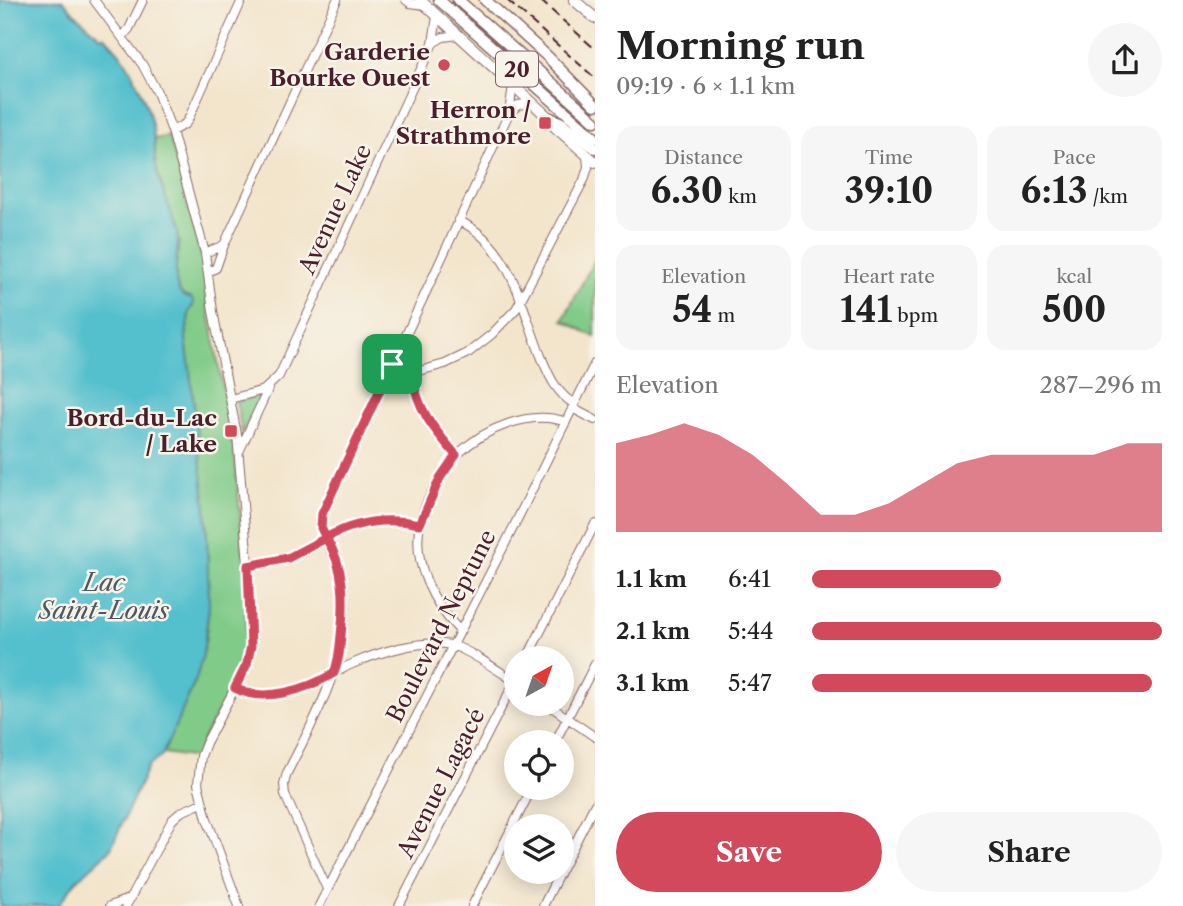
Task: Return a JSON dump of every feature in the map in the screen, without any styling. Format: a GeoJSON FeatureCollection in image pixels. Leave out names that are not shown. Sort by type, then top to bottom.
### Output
{"type":"FeatureCollection","features":[{"type":"Feature","properties":{"kind":"highway","name":"20"},"geometry":{"type":"LineString","coordinates":[[439,0],[595,138]]}},
{"type":"Feature","properties":{"kind":"highway","name":"20"},"geometry":{"type":"LineString","coordinates":[[458,0],[595,121]]}},
{"type":"Feature","properties":{"kind":"highway"},"geometry":{"type":"LineString","coordinates":[[485,0],[548,57],[595,105]]}},
{"type":"Feature","properties":{"kind":"highway"},"geometry":{"type":"LineString","coordinates":[[548,117],[559,122],[592,155]]}},
{"type":"Feature","properties":{"kind":"main road"},"geometry":{"type":"LineString","coordinates":[[575,0],[594,14]]}},
{"type":"Feature","properties":{"kind":"main road"},"geometry":{"type":"LineString","coordinates":[[422,2],[548,117]]}},
{"type":"Feature","properties":{"kind":"street"},"geometry":{"type":"LineString","coordinates":[[94,0],[137,55],[150,77],[172,131],[205,253],[239,452],[251,646],[247,664],[201,757],[198,784],[202,803],[239,906]]}},
{"type":"Feature","properties":{"kind":"street"},"geometry":{"type":"LineString","coordinates":[[122,37],[129,29],[143,0]]}},
{"type":"Feature","properties":{"kind":"street"},"geometry":{"type":"LineString","coordinates":[[172,131],[188,120],[242,0]]}},
{"type":"Feature","properties":{"kind":"street"},"geometry":{"type":"LineString","coordinates":[[208,272],[216,268],[337,0]]}},
{"type":"Feature","properties":{"kind":"street"},"geometry":{"type":"LineString","coordinates":[[406,0],[410,3],[422,2]]}},
{"type":"Feature","properties":{"kind":"street","name":"Avenue Lake"},"geometry":{"type":"LineString","coordinates":[[239,452],[269,387],[279,376],[288,358],[433,43],[437,16]]}},
{"type":"Feature","properties":{"kind":"street"},"geometry":{"type":"LineString","coordinates":[[433,43],[443,37],[459,35]]}},
{"type":"Feature","properties":{"kind":"street"},"geometry":{"type":"LineString","coordinates":[[327,889],[285,795],[284,784],[334,673],[340,649],[344,597],[339,567],[321,528],[322,514],[509,113],[513,85]]}},
{"type":"Feature","properties":{"kind":"street"},"geometry":{"type":"LineString","coordinates":[[509,113],[518,106],[533,103]]}},
{"type":"Feature","properties":{"kind":"street"},"geometry":{"type":"LineString","coordinates":[[392,364],[412,373],[445,365],[476,347],[516,309],[584,180],[592,155]]}},
{"type":"Feature","properties":{"kind":"street"},"geometry":{"type":"LineString","coordinates":[[584,180],[595,172]]}},
{"type":"Feature","properties":{"kind":"street"},"geometry":{"type":"LineString","coordinates":[[458,220],[480,234],[500,255],[522,300],[551,380],[573,406],[595,419]]}},
{"type":"Feature","properties":{"kind":"street"},"geometry":{"type":"LineString","coordinates":[[205,253],[224,246]]}},
{"type":"Feature","properties":{"kind":"street","name":"Boulevard Neptune"},"geometry":{"type":"LineString","coordinates":[[319,906],[595,363]]}},
{"type":"Feature","properties":{"kind":"street"},"geometry":{"type":"LineString","coordinates":[[412,373],[418,402],[428,422],[456,455]]}},
{"type":"Feature","properties":{"kind":"street"},"geometry":{"type":"LineString","coordinates":[[230,399],[269,387]]}},
{"type":"Feature","properties":{"kind":"street"},"geometry":{"type":"LineString","coordinates":[[460,631],[446,617],[433,597],[422,568],[420,524],[434,489],[456,455],[473,441],[506,424],[527,419],[553,418],[566,422]]}},
{"type":"Feature","properties":{"kind":"street"},"geometry":{"type":"LineString","coordinates":[[248,566],[288,558],[345,528],[375,520],[420,524]]}},
{"type":"Feature","properties":{"kind":"street"},"geometry":{"type":"LineString","coordinates":[[533,646],[595,524]]}},
{"type":"Feature","properties":{"kind":"street"},"geometry":{"type":"LineString","coordinates":[[235,688],[246,693],[280,693],[317,683],[355,663],[393,649],[432,644],[452,645],[504,674]]}},
{"type":"Feature","properties":{"kind":"street"},"geometry":{"type":"LineString","coordinates":[[561,730],[595,664]]}},
{"type":"Feature","properties":{"kind":"street","name":"Avenue Lagacé"},"geometry":{"type":"LineString","coordinates":[[399,906],[504,704]]}},
{"type":"Feature","properties":{"kind":"street"},"geometry":{"type":"LineString","coordinates":[[564,716],[595,737]]}},
{"type":"Feature","properties":{"kind":"street"},"geometry":{"type":"LineString","coordinates":[[472,906],[526,800]]}},
{"type":"Feature","properties":{"kind":"street"},"geometry":{"type":"LineString","coordinates":[[110,906],[129,902],[172,820],[181,812],[202,803]]}},
{"type":"Feature","properties":{"kind":"street"},"geometry":{"type":"LineString","coordinates":[[574,845],[595,804]]}},
{"type":"Feature","properties":{"kind":"street"},"geometry":{"type":"LineString","coordinates":[[543,906],[554,884]]}},
{"type":"Feature","properties":{"kind":"green space"},"geometry":{"type":"Polygon","coordinates":[[[169,136],[202,258],[229,424],[225,429],[227,433],[231,432],[233,438],[246,577],[246,653],[240,671],[202,741],[197,758],[163,753],[196,679],[205,642],[209,607],[206,508],[186,338],[189,311],[193,306],[191,298],[184,298],[177,287],[175,276],[179,242],[155,163],[155,139],[169,136]]]}},
{"type":"Feature","properties":{"kind":"green space"},"geometry":{"type":"Polygon","coordinates":[[[595,259],[595,337],[563,320],[595,259]]]}},
{"type":"Feature","properties":{"kind":"green space"},"geometry":{"type":"Polygon","coordinates":[[[258,396],[261,398],[242,433],[236,402],[258,396]]]}},
{"type":"Feature","properties":{"kind":"water","name":"Lac Saint-Louis"},"geometry":{"type":"Polygon","coordinates":[[[0,0],[63,0],[101,37],[104,35],[119,52],[136,81],[154,134],[157,171],[177,232],[178,290],[194,303],[189,312],[186,338],[206,508],[209,607],[203,654],[196,679],[162,756],[148,766],[110,850],[75,882],[58,906],[0,906],[0,0]]]}},
{"type":"Feature","properties":{"kind":"railway"},"geometry":{"type":"LineString","coordinates":[[507,0],[595,78]]}},
{"type":"Feature","properties":{"kind":"railway"},"geometry":{"type":"LineString","coordinates":[[540,0],[595,49]]}},
{"type":"Feature","properties":{"kind":"place","name":"Garderie Bourke Ouest"},"geometry":{"type":"Point","coordinates":[444,65]}},
{"type":"Feature","properties":{"kind":"place","name":"Herron / Strathmore"},"geometry":{"type":"Point","coordinates":[545,123]}},
{"type":"Feature","properties":{"kind":"place","name":"Bord-du-Lac / Lake"},"geometry":{"type":"Point","coordinates":[231,431]}},
{"type":"Feature","properties":{"kind":"route"},"geometry":{"type":"LineString","coordinates":[[392,364],[322,514],[321,528],[326,538],[288,558],[248,566],[252,635],[249,658],[235,688],[242,692],[273,694],[289,691],[317,683],[334,673],[340,649],[344,597],[339,567],[326,538],[345,528],[375,520],[420,524],[440,478],[456,455],[428,422],[418,402],[412,373],[392,364]]}}]}
